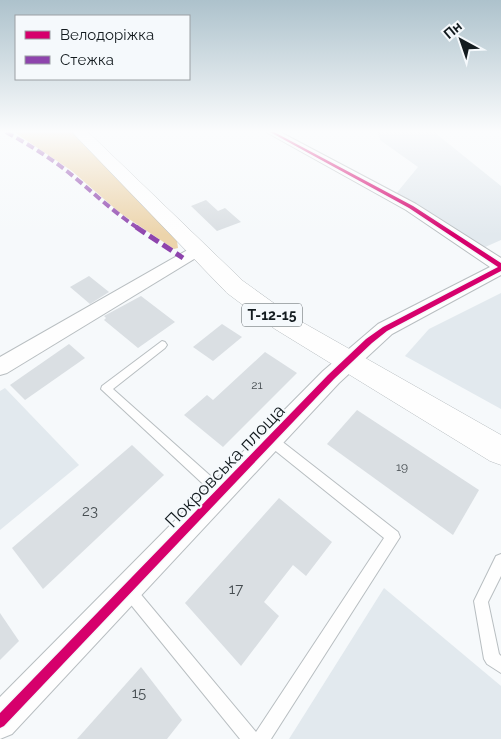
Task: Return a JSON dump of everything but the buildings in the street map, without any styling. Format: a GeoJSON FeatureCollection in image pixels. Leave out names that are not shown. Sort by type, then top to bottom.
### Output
{"type":"FeatureCollection","features":[{"type":"Feature","properties":{"kind":"highway","name":"Т-12-15"},"geometry":{"type":"LineString","coordinates":[[116,166],[235,287],[277,318],[501,451]]}},
{"type":"Feature","properties":{"kind":"street"},"geometry":{"type":"LineString","coordinates":[[336,166],[411,207],[501,267]]}},
{"type":"Feature","properties":{"kind":"street"},"geometry":{"type":"LineString","coordinates":[[0,367],[198,249]]}},
{"type":"Feature","properties":{"kind":"street","name":"Покровська площа"},"geometry":{"type":"LineString","coordinates":[[0,722],[348,360],[385,329],[501,267]]}},
{"type":"Feature","properties":{"kind":"lane"},"geometry":{"type":"LineString","coordinates":[[162,345],[106,389],[220,492]]}},
{"type":"Feature","properties":{"kind":"lane"},"geometry":{"type":"LineString","coordinates":[[261,739],[393,537],[271,440]]}},
{"type":"Feature","properties":{"kind":"lane"},"geometry":{"type":"LineString","coordinates":[[501,561],[481,600],[492,659],[501,665]]}},
{"type":"Feature","properties":{"kind":"lane"},"geometry":{"type":"LineString","coordinates":[[127,590],[251,739]]}},
{"type":"Feature","properties":{"kind":"shaded area"},"geometry":{"type":"Polygon","coordinates":[[[65,166],[106,166],[170,232],[177,241],[178,248],[174,249],[120,213],[65,166]]]}},
{"type":"Feature","properties":{"kind":"shaded area"},"geometry":{"type":"Polygon","coordinates":[[[477,166],[501,186],[501,240],[483,248],[395,195],[418,167],[477,166]]]}},
{"type":"Feature","properties":{"kind":"shaded area"},"geometry":{"type":"Polygon","coordinates":[[[501,293],[501,409],[405,356],[429,329],[501,293]]]}},
{"type":"Feature","properties":{"kind":"shaded area"},"geometry":{"type":"Polygon","coordinates":[[[5,388],[79,465],[0,530],[0,391],[5,388]]]}},
{"type":"Feature","properties":{"kind":"shaded area"},"geometry":{"type":"Polygon","coordinates":[[[384,588],[501,686],[501,739],[289,739],[384,588]]]}},
{"type":"Feature","properties":{"kind":"marked path"},"geometry":{"type":"LineString","coordinates":[[60,166],[118,215],[183,258]]}},
{"type":"Feature","properties":{"kind":"cycle path"},"geometry":{"type":"LineString","coordinates":[[336,166],[411,207],[501,266]]}},
{"type":"Feature","properties":{"kind":"cycle path"},"geometry":{"type":"LineString","coordinates":[[0,722],[331,377],[369,341],[385,329],[501,268]]}}]}
